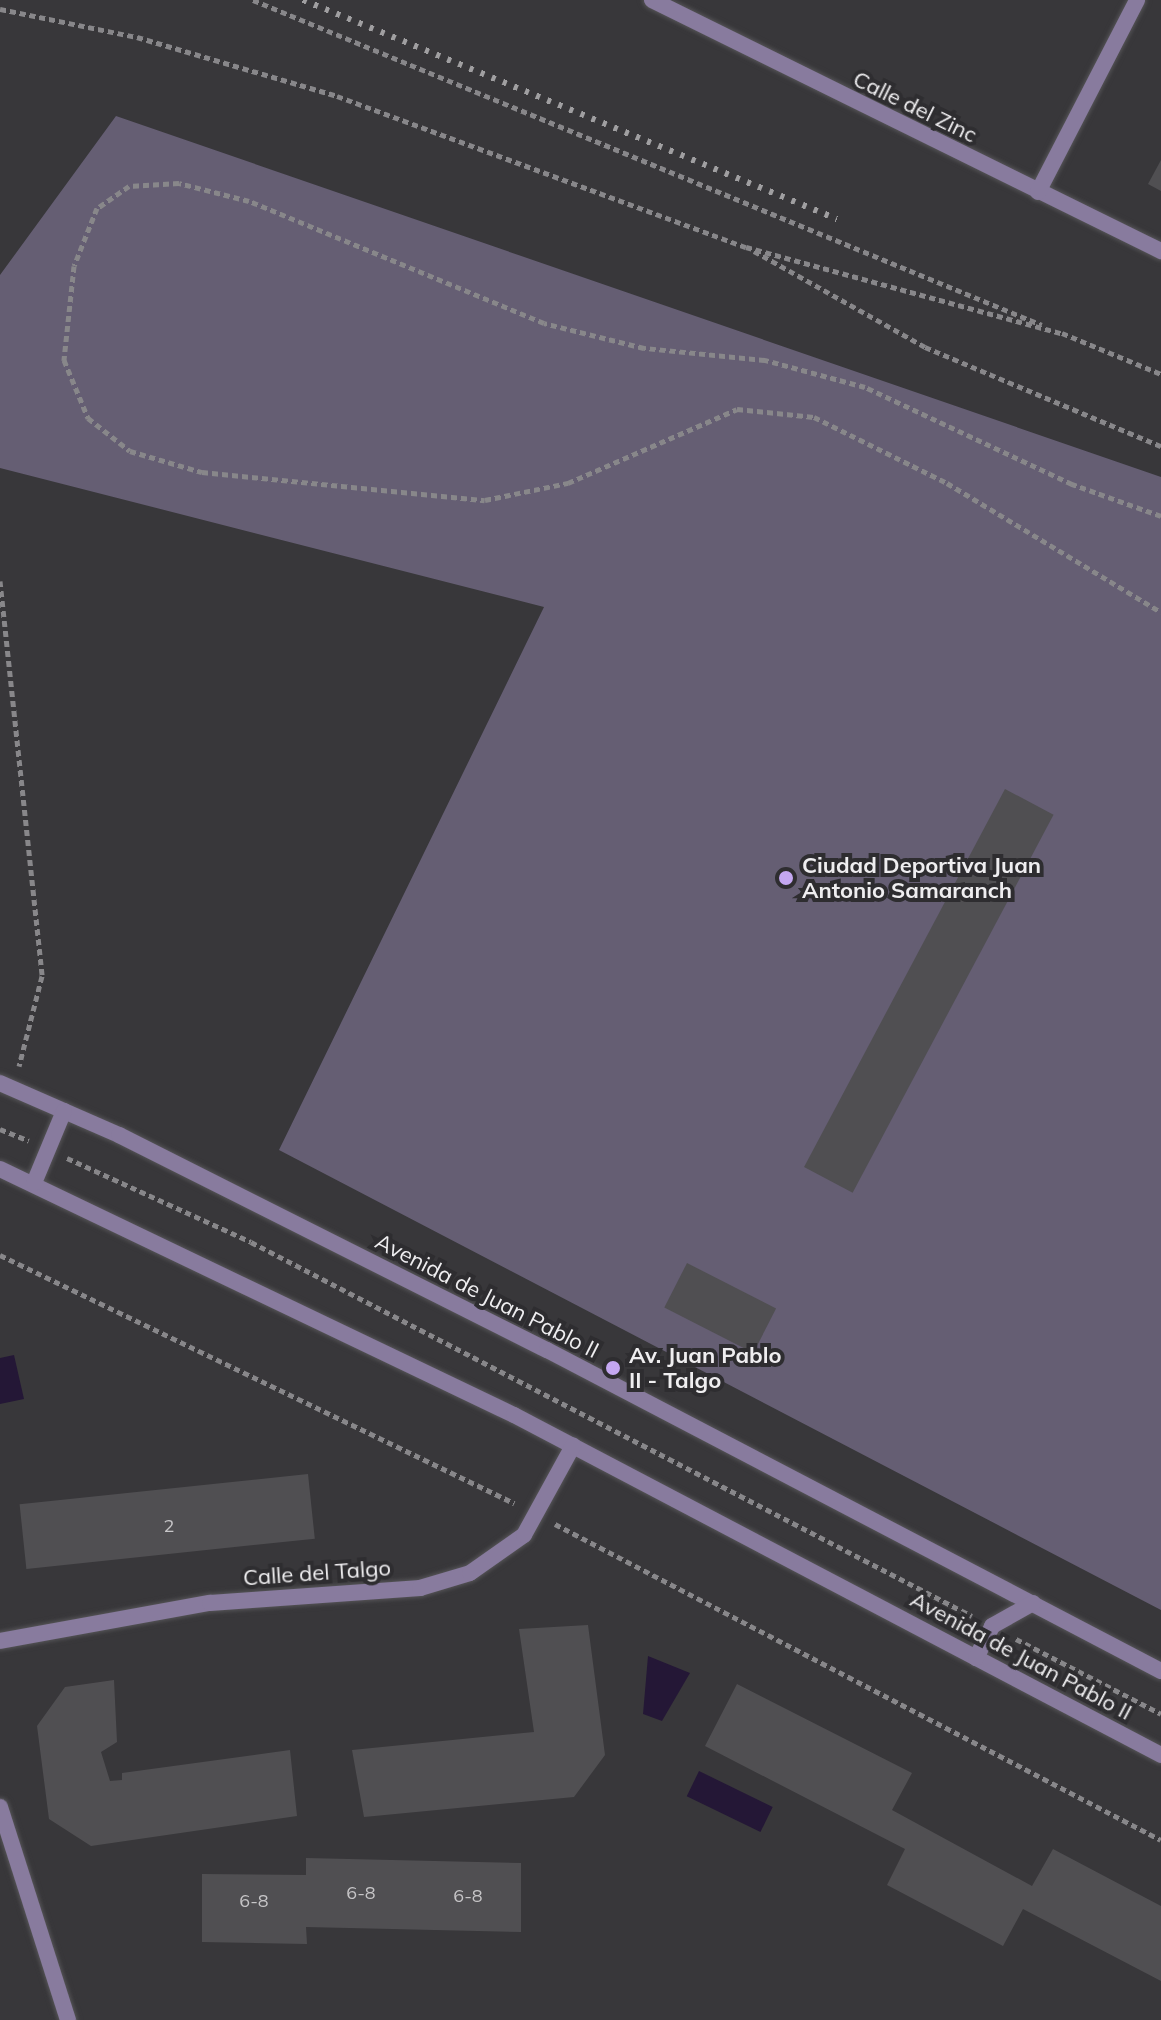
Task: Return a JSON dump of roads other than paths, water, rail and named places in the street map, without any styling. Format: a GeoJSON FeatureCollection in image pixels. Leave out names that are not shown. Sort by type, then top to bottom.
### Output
{"type":"FeatureCollection","features":[{"type":"Feature","properties":{"kind":"street","name":"Calle del Zinc"},"geometry":{"type":"LineString","coordinates":[[652,0],[1161,251]]}},
{"type":"Feature","properties":{"kind":"street"},"geometry":{"type":"LineString","coordinates":[[1038,192],[1137,0]]}},
{"type":"Feature","properties":{"kind":"street","name":"Avenida de Juan Pablo II"},"geometry":{"type":"LineString","coordinates":[[6,1086],[64,1111],[547,1350],[1161,1671]]}},
{"type":"Feature","properties":{"kind":"street"},"geometry":{"type":"LineString","coordinates":[[34,1183],[64,1111]]}},
{"type":"Feature","properties":{"kind":"street","name":"Avenida de Juan Pablo II"},"geometry":{"type":"LineString","coordinates":[[0,1169],[573,1446],[1161,1755]]}},
{"type":"Feature","properties":{"kind":"street","name":"Calle del Talgo"},"geometry":{"type":"LineString","coordinates":[[0,1641],[210,1603],[420,1588],[499,1559],[536,1514],[573,1446]]}},
{"type":"Feature","properties":{"kind":"street"},"geometry":{"type":"LineString","coordinates":[[976,1658],[992,1626],[1033,1603]]}},
{"type":"Feature","properties":{"kind":"street"},"geometry":{"type":"LineString","coordinates":[[0,1807],[68,2020]]}},
{"type":"Feature","properties":{"kind":"railway"},"geometry":{"type":"LineString","coordinates":[[303,0],[837,219]]}},
{"type":"Feature","properties":{"kind":"place","name":"Ciudad Deportiva Juan Antonio Samaranch"},"geometry":{"type":"Point","coordinates":[786,878]}},
{"type":"Feature","properties":{"kind":"place","name":"Av. Juan Pablo II - Talgo"},"geometry":{"type":"Point","coordinates":[613,1368]}}]}
